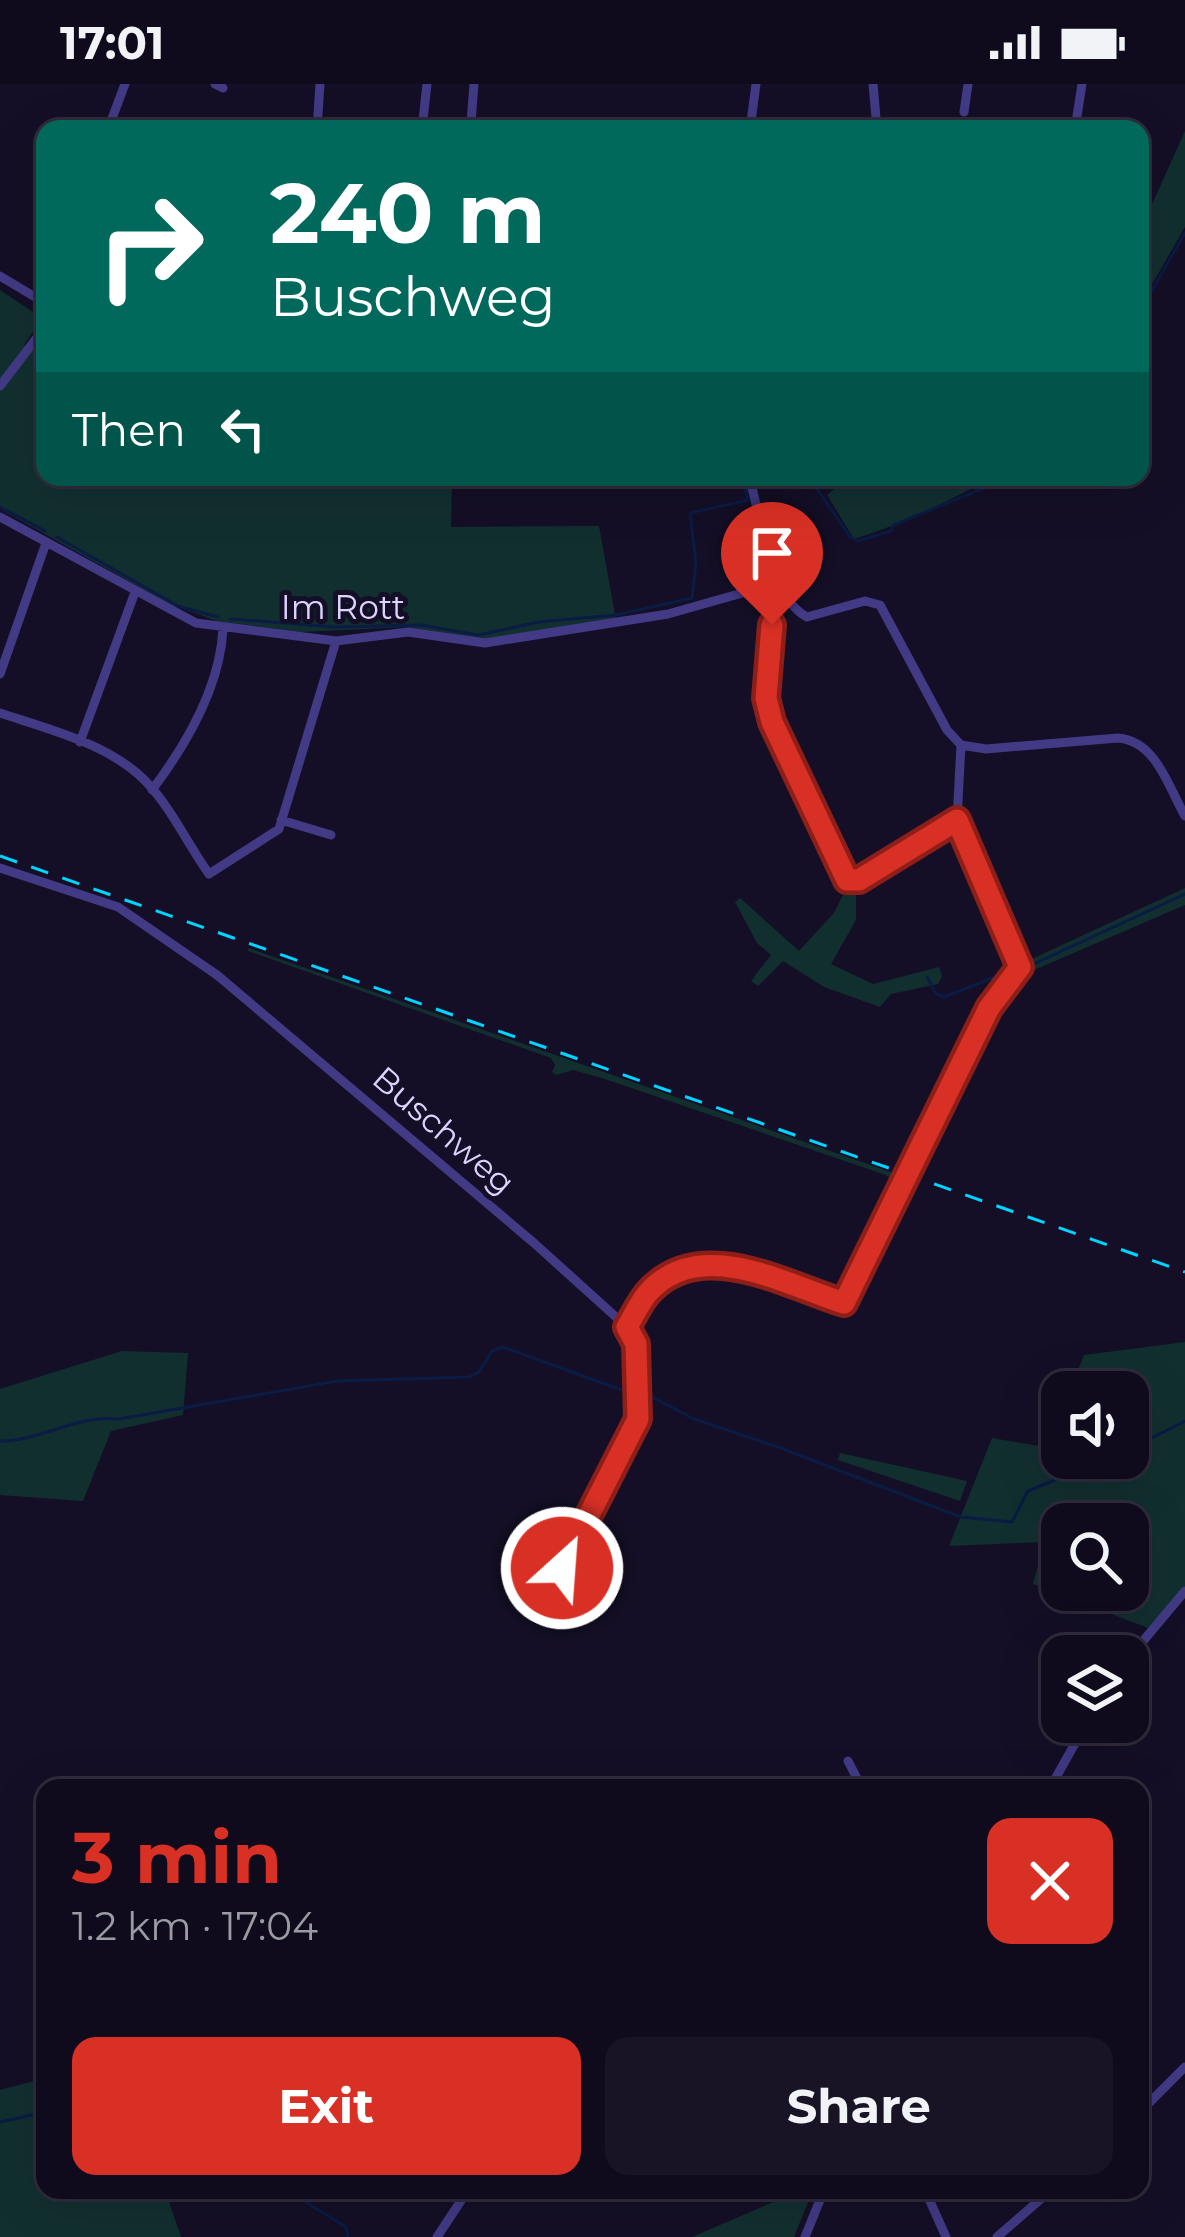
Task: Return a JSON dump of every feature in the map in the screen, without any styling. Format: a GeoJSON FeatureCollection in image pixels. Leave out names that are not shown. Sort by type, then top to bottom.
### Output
{"type":"FeatureCollection","features":[{"type":"Feature","properties":{"kind":"street"},"geometry":{"type":"LineString","coordinates":[[111,120],[125,84]]}},
{"type":"Feature","properties":{"kind":"street"},"geometry":{"type":"LineString","coordinates":[[318,120],[320,84]]}},
{"type":"Feature","properties":{"kind":"street"},"geometry":{"type":"LineString","coordinates":[[423,120],[427,84]]}},
{"type":"Feature","properties":{"kind":"street"},"geometry":{"type":"LineString","coordinates":[[471,120],[474,84]]}},
{"type":"Feature","properties":{"kind":"street"},"geometry":{"type":"LineString","coordinates":[[750,120],[755,84]]}},
{"type":"Feature","properties":{"kind":"street"},"geometry":{"type":"LineString","coordinates":[[874,84],[876,120]]}},
{"type":"Feature","properties":{"kind":"street"},"geometry":{"type":"LineString","coordinates":[[964,112],[968,84]]}},
{"type":"Feature","properties":{"kind":"street"},"geometry":{"type":"LineString","coordinates":[[1076,120],[1082,84]]}},
{"type":"Feature","properties":{"kind":"street"},"geometry":{"type":"LineString","coordinates":[[0,276],[36,298]]}},
{"type":"Feature","properties":{"kind":"street"},"geometry":{"type":"LineString","coordinates":[[0,386],[36,339]]}},
{"type":"Feature","properties":{"kind":"street"},"geometry":{"type":"LineString","coordinates":[[751,486],[778,583],[800,614],[865,601],[880,605],[946,730],[961,745],[986,749],[1118,738],[1138,742],[1154,760],[1185,816]]}},
{"type":"Feature","properties":{"kind":"street","name":"Im Rott"},"geometry":{"type":"LineString","coordinates":[[0,517],[196,623],[335,641],[408,632],[485,643],[647,619],[778,583]]}},
{"type":"Feature","properties":{"kind":"street"},"geometry":{"type":"LineString","coordinates":[[0,674],[46,543]]}},
{"type":"Feature","properties":{"kind":"street"},"geometry":{"type":"LineString","coordinates":[[778,583],[766,698],[772,722],[847,880],[859,880],[957,820]]}},
{"type":"Feature","properties":{"kind":"street"},"geometry":{"type":"LineString","coordinates":[[80,742],[135,592]]}},
{"type":"Feature","properties":{"kind":"street"},"geometry":{"type":"LineString","coordinates":[[152,790],[180,751],[204,700],[218,666],[223,629]]}},
{"type":"Feature","properties":{"kind":"street"},"geometry":{"type":"LineString","coordinates":[[0,713],[80,742],[124,764],[152,790],[209,874],[279,829],[335,641]]}},
{"type":"Feature","properties":{"kind":"street"},"geometry":{"type":"LineString","coordinates":[[562,1568],[638,1419],[636,1344],[627,1327],[648,1292],[704,1264],[735,1267],[844,1303],[989,1008],[1017,975],[1017,958],[957,820],[961,745]]}},
{"type":"Feature","properties":{"kind":"street"},"geometry":{"type":"LineString","coordinates":[[281,820],[331,835]]}},
{"type":"Feature","properties":{"kind":"street","name":"Buschweg"},"geometry":{"type":"LineString","coordinates":[[0,868],[118,907],[217,975],[627,1327]]}},
{"type":"Feature","properties":{"kind":"street"},"geometry":{"type":"LineString","coordinates":[[1148,1635],[1185,1591]]}},
{"type":"Feature","properties":{"kind":"street"},"geometry":{"type":"LineString","coordinates":[[1055,1779],[1075,1743]]}},
{"type":"Feature","properties":{"kind":"street"},"geometry":{"type":"LineString","coordinates":[[848,1761],[857,1779]]}},
{"type":"Feature","properties":{"kind":"street"},"geometry":{"type":"LineString","coordinates":[[1149,2103],[1185,2067]]}},
{"type":"Feature","properties":{"kind":"street"},"geometry":{"type":"LineString","coordinates":[[436,2237],[462,2199]]}},
{"type":"Feature","properties":{"kind":"street"},"geometry":{"type":"LineString","coordinates":[[805,2237],[820,2199]]}},
{"type":"Feature","properties":{"kind":"street"},"geometry":{"type":"LineString","coordinates":[[929,2199],[946,2237]]}},
{"type":"Feature","properties":{"kind":"street"},"geometry":{"type":"LineString","coordinates":[[997,2237],[1041,2199]]}},
{"type":"Feature","properties":{"kind":"green space"},"geometry":{"type":"Polygon","coordinates":[[[1185,131],[1185,227],[1149,289],[1149,211],[1185,131]]]}},
{"type":"Feature","properties":{"kind":"green space"},"geometry":{"type":"Polygon","coordinates":[[[0,290],[36,314],[36,327],[24,345],[36,351],[36,486],[452,486],[451,527],[599,526],[616,620],[484,639],[407,627],[302,632],[217,621],[170,604],[0,509],[0,290]]]}},
{"type":"Feature","properties":{"kind":"green space"},"geometry":{"type":"Polygon","coordinates":[[[838,486],[975,486],[854,539],[827,495],[838,486]]]}},
{"type":"Feature","properties":{"kind":"green space"},"geometry":{"type":"Polygon","coordinates":[[[847,887],[856,892],[856,920],[831,964],[873,984],[939,967],[938,984],[891,994],[880,1007],[824,987],[783,961],[758,986],[751,981],[771,955],[757,943],[735,902],[740,898],[799,951],[834,913],[847,887]]]}},
{"type":"Feature","properties":{"kind":"green space"},"geometry":{"type":"Polygon","coordinates":[[[1185,888],[1185,905],[1027,973],[1023,963],[1185,888]]]}},
{"type":"Feature","properties":{"kind":"green space"},"geometry":{"type":"Polygon","coordinates":[[[248,948],[905,1177],[900,1187],[886,1175],[602,1078],[573,1070],[556,1075],[551,1058],[248,948]]]}},
{"type":"Feature","properties":{"kind":"green space"},"geometry":{"type":"Polygon","coordinates":[[[1185,1342],[1185,1586],[1148,1628],[1104,1611],[1149,1611],[1149,1503],[1041,1503],[1041,1542],[949,1546],[992,1438],[1041,1446],[1041,1479],[1149,1479],[1149,1371],[1078,1371],[1084,1355],[1185,1342]]]}},
{"type":"Feature","properties":{"kind":"green space"},"geometry":{"type":"Polygon","coordinates":[[[122,1351],[188,1353],[183,1415],[111,1431],[83,1501],[0,1495],[0,1389],[122,1351]]]}},
{"type":"Feature","properties":{"kind":"green space"},"geometry":{"type":"Polygon","coordinates":[[[840,1453],[967,1481],[960,1501],[838,1460],[840,1453]]]}},
{"type":"Feature","properties":{"kind":"green space"},"geometry":{"type":"Polygon","coordinates":[[[1041,1553],[1041,1587],[1033,1584],[1041,1553]]]}},
{"type":"Feature","properties":{"kind":"green space"},"geometry":{"type":"Polygon","coordinates":[[[36,2080],[36,2199],[168,2199],[181,2237],[0,2237],[0,2090],[36,2080]]]}},
{"type":"Feature","properties":{"kind":"green space"},"geometry":{"type":"Polygon","coordinates":[[[780,2199],[809,2199],[794,2237],[692,2237],[780,2199]]]}},
{"type":"Feature","properties":{"kind":"waterway"},"geometry":{"type":"LineString","coordinates":[[1149,295],[1185,233]]}},
{"type":"Feature","properties":{"kind":"waterway"},"geometry":{"type":"LineString","coordinates":[[230,619],[335,627],[421,625],[478,635],[539,622],[616,615],[692,598],[696,563],[690,513],[748,500],[744,486]]}},
{"type":"Feature","properties":{"kind":"waterway"},"geometry":{"type":"LineString","coordinates":[[815,486],[850,537],[858,541],[891,531],[894,525],[987,486]]}},
{"type":"Feature","properties":{"kind":"waterway"},"geometry":{"type":"LineString","coordinates":[[0,507],[45,531]]}},
{"type":"Feature","properties":{"kind":"waterway"},"geometry":{"type":"LineString","coordinates":[[57,537],[178,606],[218,617]]}},
{"type":"Feature","properties":{"kind":"waterway"},"geometry":{"type":"LineString","coordinates":[[1025,968],[1185,894]]}},
{"type":"Feature","properties":{"kind":"waterway"},"geometry":{"type":"LineString","coordinates":[[927,977],[936,994],[944,997],[1012,970]]}},
{"type":"Feature","properties":{"kind":"waterway"},"geometry":{"type":"LineString","coordinates":[[0,1441],[89,1420],[119,1419],[337,1381],[469,1377],[479,1372],[492,1351],[503,1347],[630,1393]]}},
{"type":"Feature","properties":{"kind":"waterway"},"geometry":{"type":"LineString","coordinates":[[646,1394],[694,1419],[961,1517],[1012,1522],[1028,1491],[1057,1479]]}},
{"type":"Feature","properties":{"kind":"waterway"},"geometry":{"type":"LineString","coordinates":[[1149,1439],[1185,1421]]}},
{"type":"Feature","properties":{"kind":"waterway"},"geometry":{"type":"LineString","coordinates":[[0,2122],[36,2114]]}},
{"type":"Feature","properties":{"kind":"waterway"},"geometry":{"type":"LineString","coordinates":[[301,2199],[346,2227],[348,2237]]}},
{"type":"Feature","properties":{"kind":"railway"},"geometry":{"type":"LineString","coordinates":[[0,856],[1185,1272]]}},
{"type":"Feature","properties":{"kind":"route"},"geometry":{"type":"LineString","coordinates":[[562,1568],[638,1419],[636,1344],[627,1327],[648,1292],[689,1269],[722,1264],[844,1303],[989,1008],[1020,967],[957,820],[859,880],[847,880],[772,722],[766,698],[772,625]]}}]}
